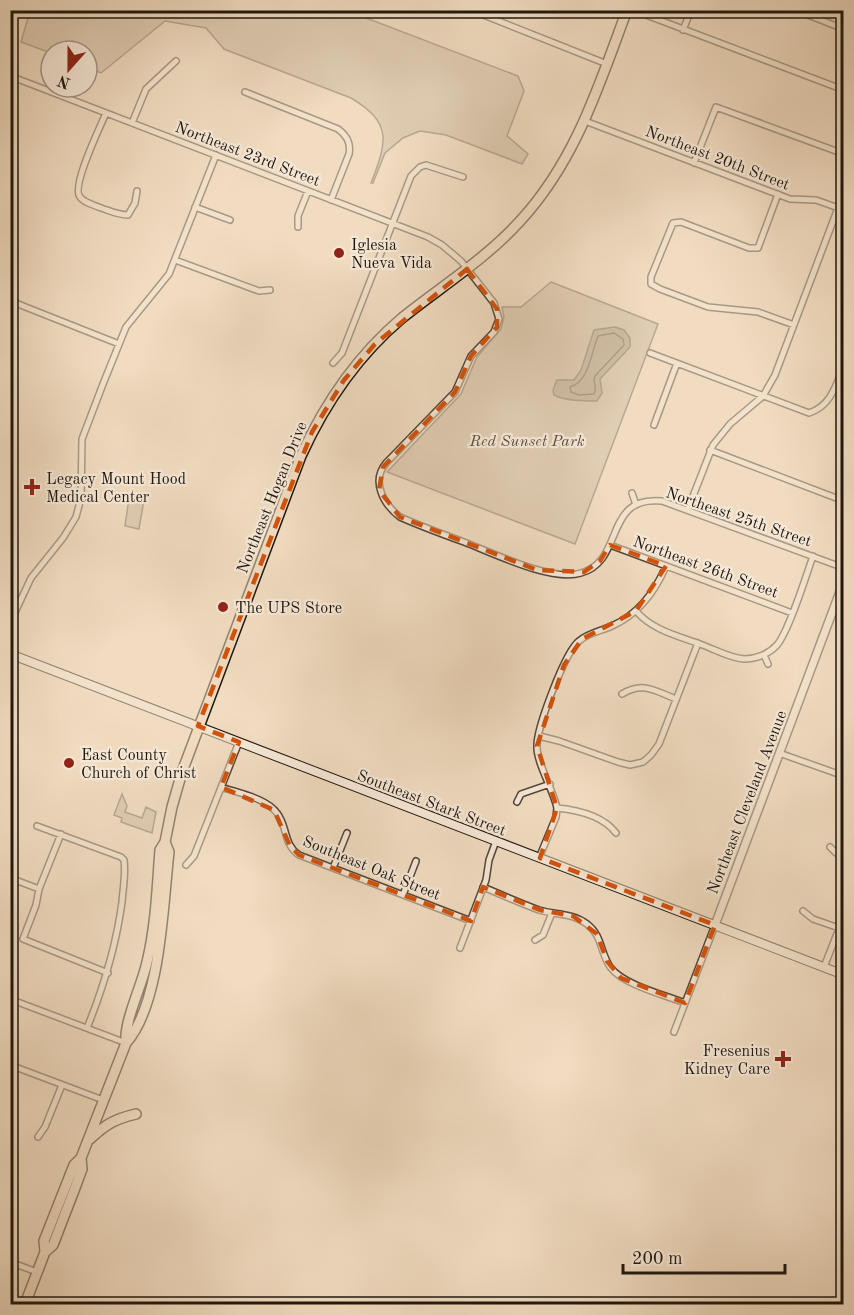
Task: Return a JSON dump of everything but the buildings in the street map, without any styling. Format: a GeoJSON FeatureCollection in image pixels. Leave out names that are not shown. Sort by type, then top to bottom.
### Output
{"type":"FeatureCollection","features":[{"type":"Feature","properties":{"kind":"highway","name":"Northeast Hogan Drive"},"geometry":{"type":"LineString","coordinates":[[25,1305],[45,1252],[53,1245],[71,1186],[82,1169],[81,1158],[103,1100],[126,1043],[134,1034],[143,1011],[158,956],[169,852],[165,842],[176,789],[301,456],[327,405],[355,366],[402,319],[508,234],[534,206],[559,171],[585,121],[627,10]]}},
{"type":"Feature","properties":{"kind":"highway"},"geometry":{"type":"LineString","coordinates":[[88,1140],[117,1118],[136,1114]]}},
{"type":"Feature","properties":{"kind":"main road","name":"Southeast Stark Street"},"geometry":{"type":"LineString","coordinates":[[10,654],[843,975]]}},
{"type":"Feature","properties":{"kind":"street"},"geometry":{"type":"LineString","coordinates":[[471,10],[607,64]]}},
{"type":"Feature","properties":{"kind":"street"},"geometry":{"type":"LineString","coordinates":[[633,10],[843,90]]}},
{"type":"Feature","properties":{"kind":"street"},"geometry":{"type":"LineString","coordinates":[[683,30],[691,10]]}},
{"type":"Feature","properties":{"kind":"street"},"geometry":{"type":"LineString","coordinates":[[795,10],[843,29]]}},
{"type":"Feature","properties":{"kind":"street"},"geometry":{"type":"LineString","coordinates":[[132,123],[146,89],[176,62]]}},
{"type":"Feature","properties":{"kind":"street","name":"Northeast 23rd Street"},"geometry":{"type":"LineString","coordinates":[[10,76],[393,223],[442,245],[467,269],[497,309],[499,319],[497,327],[471,356],[455,392],[383,467],[379,479],[380,490],[392,510],[400,517],[537,570],[566,574],[578,574],[590,570],[600,561],[610,545]]}},
{"type":"Feature","properties":{"kind":"street"},"geometry":{"type":"LineString","coordinates":[[245,92],[338,129],[344,134],[350,147],[349,153],[331,200]]}},
{"type":"Feature","properties":{"kind":"street"},"geometry":{"type":"LineString","coordinates":[[694,163],[717,107],[843,154]]}},
{"type":"Feature","properties":{"kind":"street"},"geometry":{"type":"LineString","coordinates":[[106,113],[80,178],[77,190],[79,196],[85,202],[114,213],[128,215],[135,203],[137,190]]}},
{"type":"Feature","properties":{"kind":"street","name":"Northeast 20th Street"},"geometry":{"type":"LineString","coordinates":[[585,121],[778,194],[796,200],[816,200],[841,209]]}},
{"type":"Feature","properties":{"kind":"street"},"geometry":{"type":"LineString","coordinates":[[10,623],[31,578],[63,538],[76,517],[82,490],[82,439],[126,327],[164,281],[175,260],[216,155]]}},
{"type":"Feature","properties":{"kind":"street"},"geometry":{"type":"LineString","coordinates":[[333,363],[342,353],[411,176],[420,167],[431,166],[463,177]]}},
{"type":"Feature","properties":{"kind":"street"},"geometry":{"type":"LineString","coordinates":[[298,227],[298,216],[308,191]]}},
{"type":"Feature","properties":{"kind":"street"},"geometry":{"type":"LineString","coordinates":[[688,509],[710,450],[724,430],[763,396],[775,375],[841,209],[843,192]]}},
{"type":"Feature","properties":{"kind":"street"},"geometry":{"type":"LineString","coordinates":[[778,194],[758,248],[749,248],[681,222],[673,223],[651,277],[651,284],[708,307],[758,312],[794,325]]}},
{"type":"Feature","properties":{"kind":"street"},"geometry":{"type":"LineString","coordinates":[[195,207],[230,220]]}},
{"type":"Feature","properties":{"kind":"street"},"geometry":{"type":"LineString","coordinates":[[175,260],[259,291],[270,290]]}},
{"type":"Feature","properties":{"kind":"street"},"geometry":{"type":"LineString","coordinates":[[14,302],[119,344]]}},
{"type":"Feature","properties":{"kind":"street"},"geometry":{"type":"LineString","coordinates":[[650,353],[809,413],[816,411],[830,399],[843,366]]}},
{"type":"Feature","properties":{"kind":"street"},"geometry":{"type":"LineString","coordinates":[[654,425],[677,363]]}},
{"type":"Feature","properties":{"kind":"street"},"geometry":{"type":"LineString","coordinates":[[710,450],[843,501]]}},
{"type":"Feature","properties":{"kind":"street"},"geometry":{"type":"LineString","coordinates":[[610,545],[622,516],[636,505],[632,493]]}},
{"type":"Feature","properties":{"kind":"street","name":"Northeast 25th Street"},"geometry":{"type":"LineString","coordinates":[[636,505],[656,500],[688,509],[843,568]]}},
{"type":"Feature","properties":{"kind":"street","name":"Northeast 26th Street"},"geometry":{"type":"LineString","coordinates":[[610,545],[792,613]]}},
{"type":"Feature","properties":{"kind":"street"},"geometry":{"type":"LineString","coordinates":[[636,611],[656,627],[738,658],[764,655],[772,650],[780,640],[813,556]]}},
{"type":"Feature","properties":{"kind":"street"},"geometry":{"type":"LineString","coordinates":[[540,858],[556,817],[557,807],[538,755],[538,736],[564,665],[572,648],[582,639],[619,623],[636,611],[652,592],[666,566]]}},
{"type":"Feature","properties":{"kind":"street","name":"Northeast Cleveland Avenue"},"geometry":{"type":"LineString","coordinates":[[674,1032],[843,581]]}},
{"type":"Feature","properties":{"kind":"street"},"geometry":{"type":"LineString","coordinates":[[538,736],[624,764],[643,762],[659,744],[698,644]]}},
{"type":"Feature","properties":{"kind":"street"},"geometry":{"type":"LineString","coordinates":[[764,655],[768,664]]}},
{"type":"Feature","properties":{"kind":"street"},"geometry":{"type":"LineString","coordinates":[[622,694],[633,687],[643,686],[676,699]]}},
{"type":"Feature","properties":{"kind":"street"},"geometry":{"type":"LineString","coordinates":[[186,866],[194,856],[239,742]]}},
{"type":"Feature","properties":{"kind":"street"},"geometry":{"type":"LineString","coordinates":[[779,753],[843,776]]}},
{"type":"Feature","properties":{"kind":"street"},"geometry":{"type":"LineString","coordinates":[[643,762],[646,770]]}},
{"type":"Feature","properties":{"kind":"street"},"geometry":{"type":"LineString","coordinates":[[517,802],[521,794],[550,784]]}},
{"type":"Feature","properties":{"kind":"street","name":"Southeast Oak Street"},"geometry":{"type":"LineString","coordinates":[[221,787],[269,805],[282,820],[286,840],[299,855],[471,921]]}},
{"type":"Feature","properties":{"kind":"street"},"geometry":{"type":"LineString","coordinates":[[557,807],[573,810],[608,823],[616,833]]}},
{"type":"Feature","properties":{"kind":"street"},"geometry":{"type":"LineString","coordinates":[[37,826],[124,860],[120,918],[108,974],[87,1028]]}},
{"type":"Feature","properties":{"kind":"street"},"geometry":{"type":"LineString","coordinates":[[333,868],[347,833]]}},
{"type":"Feature","properties":{"kind":"street"},"geometry":{"type":"LineString","coordinates":[[61,834],[39,889],[36,905],[23,939],[108,974]]}},
{"type":"Feature","properties":{"kind":"street"},"geometry":{"type":"LineString","coordinates":[[280,843],[286,840]]}},
{"type":"Feature","properties":{"kind":"street"},"geometry":{"type":"LineString","coordinates":[[460,948],[483,887],[496,841]]}},
{"type":"Feature","properties":{"kind":"street"},"geometry":{"type":"LineString","coordinates":[[830,847],[843,856]]}},
{"type":"Feature","properties":{"kind":"street"},"geometry":{"type":"LineString","coordinates":[[403,895],[416,861]]}},
{"type":"Feature","properties":{"kind":"street"},"geometry":{"type":"LineString","coordinates":[[10,878],[39,889]]}},
{"type":"Feature","properties":{"kind":"street"},"geometry":{"type":"LineString","coordinates":[[483,887],[552,913],[573,916],[582,920],[601,940],[607,961],[621,978],[685,1003]]}},
{"type":"Feature","properties":{"kind":"street"},"geometry":{"type":"LineString","coordinates":[[803,911],[813,918],[839,928]]}},
{"type":"Feature","properties":{"kind":"street"},"geometry":{"type":"LineString","coordinates":[[535,940],[543,935],[552,913]]}},
{"type":"Feature","properties":{"kind":"street"},"geometry":{"type":"LineString","coordinates":[[824,967],[843,916]]}},
{"type":"Feature","properties":{"kind":"street"},"geometry":{"type":"LineString","coordinates":[[601,940],[607,936]]}},
{"type":"Feature","properties":{"kind":"street"},"geometry":{"type":"LineString","coordinates":[[10,996],[15,1000],[126,1043]]}},
{"type":"Feature","properties":{"kind":"street"},"geometry":{"type":"LineString","coordinates":[[10,1065],[103,1100]]}},
{"type":"Feature","properties":{"kind":"street"},"geometry":{"type":"LineString","coordinates":[[38,1137],[45,1127],[62,1085]]}},
{"type":"Feature","properties":{"kind":"street"},"geometry":{"type":"LineString","coordinates":[[10,1262],[38,1272]]}},
{"type":"Feature","properties":{"kind":"highlighted area"},"geometry":{"type":"Polygon","coordinates":[[[467,269],[497,309],[497,327],[471,356],[455,392],[383,467],[379,490],[400,517],[537,570],[584,572],[600,561],[610,545],[666,566],[636,611],[582,639],[564,665],[537,746],[557,808],[540,858],[715,925],[685,1003],[621,978],[607,961],[597,934],[573,916],[540,910],[483,887],[471,921],[299,855],[290,846],[274,810],[221,787],[239,742],[198,726],[312,432],[344,380],[375,344],[467,269]]]}},
{"type":"Feature","properties":{"kind":"green space"},"geometry":{"type":"Polygon","coordinates":[[[30,11],[348,11],[518,76],[524,91],[507,136],[528,154],[522,164],[446,135],[420,131],[403,138],[385,153],[373,183],[371,183],[381,156],[383,134],[374,116],[365,107],[351,98],[224,49],[206,28],[165,21],[101,73],[99,72],[99,39],[39,39],[39,49],[21,42],[30,11]]]}},
{"type":"Feature","properties":{"kind":"green space","name":"Red Sunset Park"},"geometry":{"type":"Polygon","coordinates":[[[551,282],[658,324],[575,544],[387,472],[461,394],[477,357],[501,329],[504,317],[502,307],[521,307],[551,282]]]}},
{"type":"Feature","properties":{"kind":"green space"},"geometry":{"type":"Polygon","coordinates":[[[129,498],[144,500],[139,529],[125,526],[129,498]]]}},
{"type":"Feature","properties":{"kind":"green space"},"geometry":{"type":"Polygon","coordinates":[[[122,794],[127,806],[125,812],[142,818],[146,807],[156,812],[152,833],[121,822],[122,818],[114,815],[122,794]]]}},
{"type":"Feature","properties":{"kind":"water"},"geometry":{"type":"Polygon","coordinates":[[[615,327],[624,330],[630,338],[630,347],[600,379],[602,393],[597,401],[569,400],[554,395],[553,390],[557,380],[574,380],[581,370],[594,330],[615,327]]]}},
{"type":"Feature","properties":{"kind":"place","name":"Iglesia Nueva Vida"},"geometry":{"type":"Point","coordinates":[339,253]}},
{"type":"Feature","properties":{"kind":"place","name":"Legacy Mount Hood Medical Center"},"geometry":{"type":"Point","coordinates":[32,487]}},
{"type":"Feature","properties":{"kind":"place","name":"The UPS Store"},"geometry":{"type":"Point","coordinates":[223,607]}},
{"type":"Feature","properties":{"kind":"place","name":"East County Church of Christ"},"geometry":{"type":"Point","coordinates":[69,763]}},
{"type":"Feature","properties":{"kind":"place","name":"Fresenius Kidney Care"},"geometry":{"type":"Point","coordinates":[783,1059]}}]}
